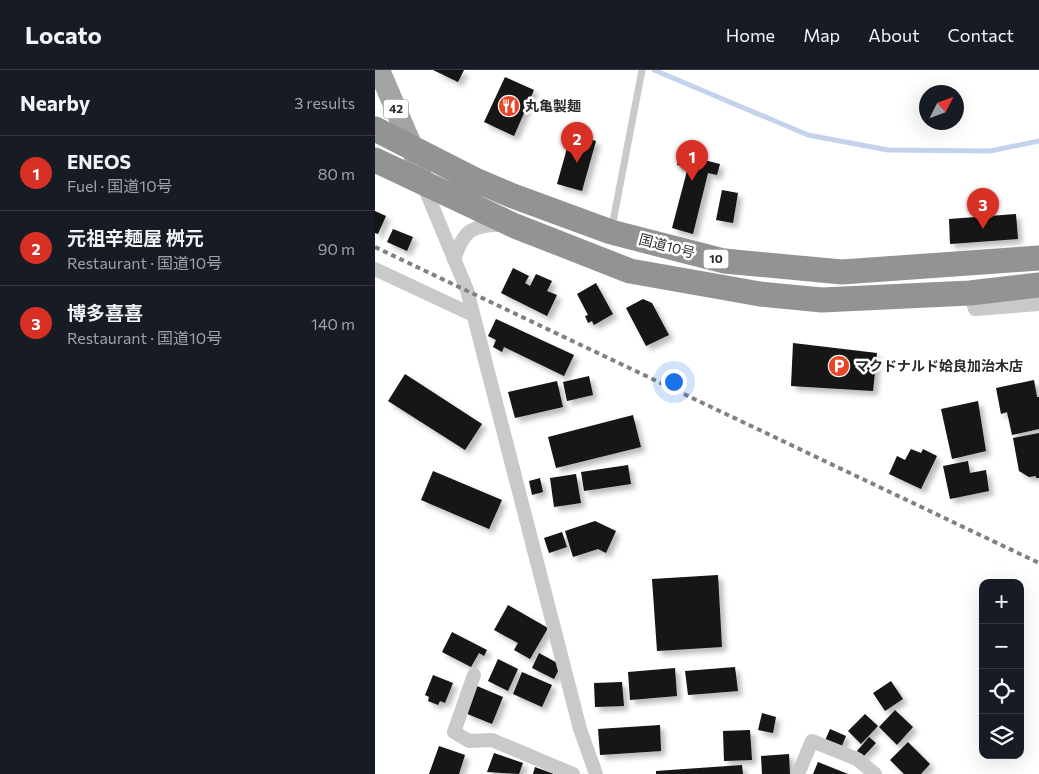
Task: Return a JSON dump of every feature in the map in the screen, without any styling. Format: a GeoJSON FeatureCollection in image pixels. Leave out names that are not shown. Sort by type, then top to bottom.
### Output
{"type":"FeatureCollection","features":[{"type":"Feature","properties":{"kind":"highway","name":"国道10号"},"geometry":{"type":"LineString","coordinates":[[375,129],[473,179],[724,261],[842,272],[991,263],[1039,258]]}},
{"type":"Feature","properties":{"kind":"highway","name":"国道10号"},"geometry":{"type":"LineString","coordinates":[[375,160],[515,226],[630,271],[759,294],[822,300],[970,293],[1039,285]]}},
{"type":"Feature","properties":{"kind":"main road","name":"42"},"geometry":{"type":"LineString","coordinates":[[379,70],[412,147],[423,184]]}},
{"type":"Feature","properties":{"kind":"street"},"geometry":{"type":"LineString","coordinates":[[423,184],[467,290],[580,729],[596,774]]}},
{"type":"Feature","properties":{"kind":"street"},"geometry":{"type":"LineString","coordinates":[[454,260],[460,242],[471,230],[485,224],[515,226]]}},
{"type":"Feature","properties":{"kind":"street"},"geometry":{"type":"LineString","coordinates":[[991,263],[995,291]]}},
{"type":"Feature","properties":{"kind":"street"},"geometry":{"type":"LineString","coordinates":[[375,269],[473,315]]}},
{"type":"Feature","properties":{"kind":"street"},"geometry":{"type":"LineString","coordinates":[[970,293],[975,309],[1039,304]]}},
{"type":"Feature","properties":{"kind":"street"},"geometry":{"type":"LineString","coordinates":[[474,675],[453,732],[469,741],[492,740],[573,774]]}},
{"type":"Feature","properties":{"kind":"street"},"geometry":{"type":"LineString","coordinates":[[798,774],[812,741],[857,759],[875,774]]}},
{"type":"Feature","properties":{"kind":"lane"},"geometry":{"type":"LineString","coordinates":[[612,224],[642,70]]}},
{"type":"Feature","properties":{"kind":"building"},"geometry":{"type":"Polygon","coordinates":[[[433,70],[464,70],[458,82],[433,70]]]}},
{"type":"Feature","properties":{"kind":"building","name":"丸亀製麺"},"geometry":{"type":"Polygon","coordinates":[[[505,77],[534,90],[514,136],[484,122],[505,77]]]}},
{"type":"Feature","properties":{"kind":"building"},"geometry":{"type":"Polygon","coordinates":[[[571,134],[596,141],[582,191],[557,184],[571,134]]]}},
{"type":"Feature","properties":{"kind":"building"},"geometry":{"type":"Polygon","coordinates":[[[680,154],[720,164],[717,175],[708,173],[693,234],[672,228],[688,167],[677,165],[680,154]]]}},
{"type":"Feature","properties":{"kind":"building"},"geometry":{"type":"Polygon","coordinates":[[[722,190],[738,193],[733,223],[716,220],[722,190]]]}},
{"type":"Feature","properties":{"kind":"building"},"geometry":{"type":"Polygon","coordinates":[[[375,211],[386,216],[378,234],[375,233],[375,211]]]}},
{"type":"Feature","properties":{"kind":"building"},"geometry":{"type":"Polygon","coordinates":[[[1016,214],[1018,239],[950,244],[949,219],[1016,214]]]}},
{"type":"Feature","properties":{"kind":"building"},"geometry":{"type":"Polygon","coordinates":[[[393,229],[413,237],[407,251],[387,242],[393,229]]]}},
{"type":"Feature","properties":{"kind":"building"},"geometry":{"type":"Polygon","coordinates":[[[513,268],[529,276],[525,283],[530,286],[536,274],[552,281],[547,291],[557,295],[547,316],[501,293],[513,268]]]}},
{"type":"Feature","properties":{"kind":"building"},"geometry":{"type":"Polygon","coordinates":[[[596,283],[613,314],[594,325],[592,321],[588,323],[585,316],[588,315],[577,294],[596,283]]]}},
{"type":"Feature","properties":{"kind":"building"},"geometry":{"type":"Polygon","coordinates":[[[643,299],[652,303],[669,335],[646,346],[626,308],[643,299]]]}},
{"type":"Feature","properties":{"kind":"building"},"geometry":{"type":"Polygon","coordinates":[[[496,319],[574,355],[564,376],[504,347],[502,352],[493,347],[496,340],[488,336],[496,319]]]}},
{"type":"Feature","properties":{"kind":"building"},"geometry":{"type":"Polygon","coordinates":[[[793,343],[877,353],[873,391],[791,386],[793,343]]]}},
{"type":"Feature","properties":{"kind":"building"},"geometry":{"type":"Polygon","coordinates":[[[405,374],[482,424],[465,450],[388,401],[405,374]]]}},
{"type":"Feature","properties":{"kind":"building"},"geometry":{"type":"Polygon","coordinates":[[[589,376],[593,395],[567,401],[563,382],[589,376]]]}},
{"type":"Feature","properties":{"kind":"building"},"geometry":{"type":"Polygon","coordinates":[[[1034,380],[1037,397],[1039,397],[1039,429],[1012,435],[1007,412],[1001,414],[996,388],[1034,380]]]}},
{"type":"Feature","properties":{"kind":"building"},"geometry":{"type":"Polygon","coordinates":[[[557,381],[563,407],[515,418],[508,392],[557,381]]]}},
{"type":"Feature","properties":{"kind":"building"},"geometry":{"type":"Polygon","coordinates":[[[978,401],[986,451],[952,459],[941,409],[978,401]]]}},
{"type":"Feature","properties":{"kind":"building"},"geometry":{"type":"Polygon","coordinates":[[[633,415],[641,447],[556,468],[548,437],[633,415]]]}},
{"type":"Feature","properties":{"kind":"building"},"geometry":{"type":"Polygon","coordinates":[[[1039,433],[1039,478],[1036,478],[1036,476],[1029,477],[1019,471],[1013,438],[1039,433]]]}},
{"type":"Feature","properties":{"kind":"building"},"geometry":{"type":"Polygon","coordinates":[[[911,449],[921,453],[923,449],[937,456],[921,489],[889,474],[897,456],[905,460],[911,449]]]}},
{"type":"Feature","properties":{"kind":"building"},"geometry":{"type":"Polygon","coordinates":[[[968,461],[970,473],[986,470],[989,491],[950,499],[943,466],[968,461]]]}},
{"type":"Feature","properties":{"kind":"building"},"geometry":{"type":"Polygon","coordinates":[[[628,465],[631,484],[584,491],[581,472],[628,465]]]}},
{"type":"Feature","properties":{"kind":"building"},"geometry":{"type":"Polygon","coordinates":[[[433,471],[502,500],[489,529],[421,500],[433,471]]]}},
{"type":"Feature","properties":{"kind":"building"},"geometry":{"type":"Polygon","coordinates":[[[576,474],[581,503],[554,507],[550,478],[576,474]]]}},
{"type":"Feature","properties":{"kind":"building"},"geometry":{"type":"Polygon","coordinates":[[[540,478],[543,492],[532,495],[529,481],[540,478]]]}},
{"type":"Feature","properties":{"kind":"building"},"geometry":{"type":"Polygon","coordinates":[[[595,521],[616,531],[606,553],[598,549],[573,557],[565,531],[595,521]]]}},
{"type":"Feature","properties":{"kind":"building"},"geometry":{"type":"Polygon","coordinates":[[[562,532],[567,547],[549,553],[544,538],[562,532]]]}},
{"type":"Feature","properties":{"kind":"building"},"geometry":{"type":"Polygon","coordinates":[[[718,575],[722,647],[657,651],[652,579],[718,575]]]}},
{"type":"Feature","properties":{"kind":"building"},"geometry":{"type":"Polygon","coordinates":[[[508,605],[548,628],[530,659],[514,650],[518,643],[494,630],[508,605]]]}},
{"type":"Feature","properties":{"kind":"building"},"geometry":{"type":"Polygon","coordinates":[[[452,632],[487,650],[484,656],[479,653],[471,667],[442,652],[452,632]]]}},
{"type":"Feature","properties":{"kind":"building"},"geometry":{"type":"Polygon","coordinates":[[[539,653],[561,665],[554,679],[532,668],[539,653]]]}},
{"type":"Feature","properties":{"kind":"building"},"geometry":{"type":"Polygon","coordinates":[[[498,659],[518,669],[508,691],[488,681],[498,659]]]}},
{"type":"Feature","properties":{"kind":"building"},"geometry":{"type":"Polygon","coordinates":[[[735,667],[738,691],[688,695],[685,671],[735,667]]]}},
{"type":"Feature","properties":{"kind":"building"},"geometry":{"type":"Polygon","coordinates":[[[675,668],[677,696],[630,700],[628,672],[675,668]]]}},
{"type":"Feature","properties":{"kind":"building"},"geometry":{"type":"Polygon","coordinates":[[[522,672],[552,685],[542,707],[513,694],[522,672]]]}},
{"type":"Feature","properties":{"kind":"building"},"geometry":{"type":"Polygon","coordinates":[[[433,675],[453,683],[445,703],[440,701],[438,705],[428,701],[429,697],[425,695],[433,675]]]}},
{"type":"Feature","properties":{"kind":"building"},"geometry":{"type":"Polygon","coordinates":[[[891,681],[903,699],[885,711],[873,693],[891,681]]]}},
{"type":"Feature","properties":{"kind":"building"},"geometry":{"type":"Polygon","coordinates":[[[622,682],[624,706],[595,707],[594,683],[622,682]]]}},
{"type":"Feature","properties":{"kind":"building"},"geometry":{"type":"Polygon","coordinates":[[[477,686],[503,697],[492,724],[465,713],[477,686]]]}},
{"type":"Feature","properties":{"kind":"building"},"geometry":{"type":"Polygon","coordinates":[[[895,710],[913,727],[897,745],[879,727],[895,710]]]}},
{"type":"Feature","properties":{"kind":"building"},"geometry":{"type":"Polygon","coordinates":[[[762,713],[776,717],[773,733],[758,730],[762,713]]]}},
{"type":"Feature","properties":{"kind":"building"},"geometry":{"type":"Polygon","coordinates":[[[865,714],[878,726],[861,744],[848,731],[865,714]]]}},
{"type":"Feature","properties":{"kind":"building"},"geometry":{"type":"Polygon","coordinates":[[[660,725],[661,751],[600,755],[598,729],[660,725]]]}},
{"type":"Feature","properties":{"kind":"building"},"geometry":{"type":"Polygon","coordinates":[[[830,729],[846,736],[840,750],[824,743],[830,729]]]}},
{"type":"Feature","properties":{"kind":"building"},"geometry":{"type":"Polygon","coordinates":[[[750,730],[752,760],[724,761],[723,731],[750,730]]]}},
{"type":"Feature","properties":{"kind":"building"},"geometry":{"type":"Polygon","coordinates":[[[869,737],[876,743],[863,757],[857,751],[869,737]]]}},
{"type":"Feature","properties":{"kind":"building"},"geometry":{"type":"Polygon","coordinates":[[[908,742],[930,764],[921,774],[904,774],[890,760],[908,742]]]}},
{"type":"Feature","properties":{"kind":"building"},"geometry":{"type":"Polygon","coordinates":[[[439,746],[465,755],[459,774],[429,774],[439,746]]]}},
{"type":"Feature","properties":{"kind":"building"},"geometry":{"type":"Polygon","coordinates":[[[494,753],[523,763],[519,774],[487,772],[494,753]]]}},
{"type":"Feature","properties":{"kind":"building"},"geometry":{"type":"Polygon","coordinates":[[[789,754],[790,774],[762,774],[761,756],[789,754]]]}},
{"type":"Feature","properties":{"kind":"building"},"geometry":{"type":"Polygon","coordinates":[[[818,762],[848,774],[813,774],[818,762]]]}},
{"type":"Feature","properties":{"kind":"building"},"geometry":{"type":"Polygon","coordinates":[[[742,765],[743,774],[656,774],[656,771],[742,765]]]}},
{"type":"Feature","properties":{"kind":"building"},"geometry":{"type":"Polygon","coordinates":[[[535,767],[554,774],[533,774],[535,767]]]}},
{"type":"Feature","properties":{"kind":"waterway"},"geometry":{"type":"LineString","coordinates":[[654,70],[808,135],[888,150],[990,151],[1039,141]]}},
{"type":"Feature","properties":{"kind":"railway"},"geometry":{"type":"LineString","coordinates":[[375,247],[1039,563]]}},
{"type":"Feature","properties":{"kind":"place","name":"丸亀製麺"},"geometry":{"type":"Point","coordinates":[509,106]}},
{"type":"Feature","properties":{"kind":"place","name":"元祖辛麺屋 桝元"},"geometry":{"type":"Point","coordinates":[577,163]}},
{"type":"Feature","properties":{"kind":"place","name":"ENEOS"},"geometry":{"type":"Point","coordinates":[692,181]}},
{"type":"Feature","properties":{"kind":"place","name":"博多喜喜"},"geometry":{"type":"Point","coordinates":[983,229]}},
{"type":"Feature","properties":{"kind":"place","name":"マクドナルド姶良加治木店"},"geometry":{"type":"Point","coordinates":[839,366]}}]}
